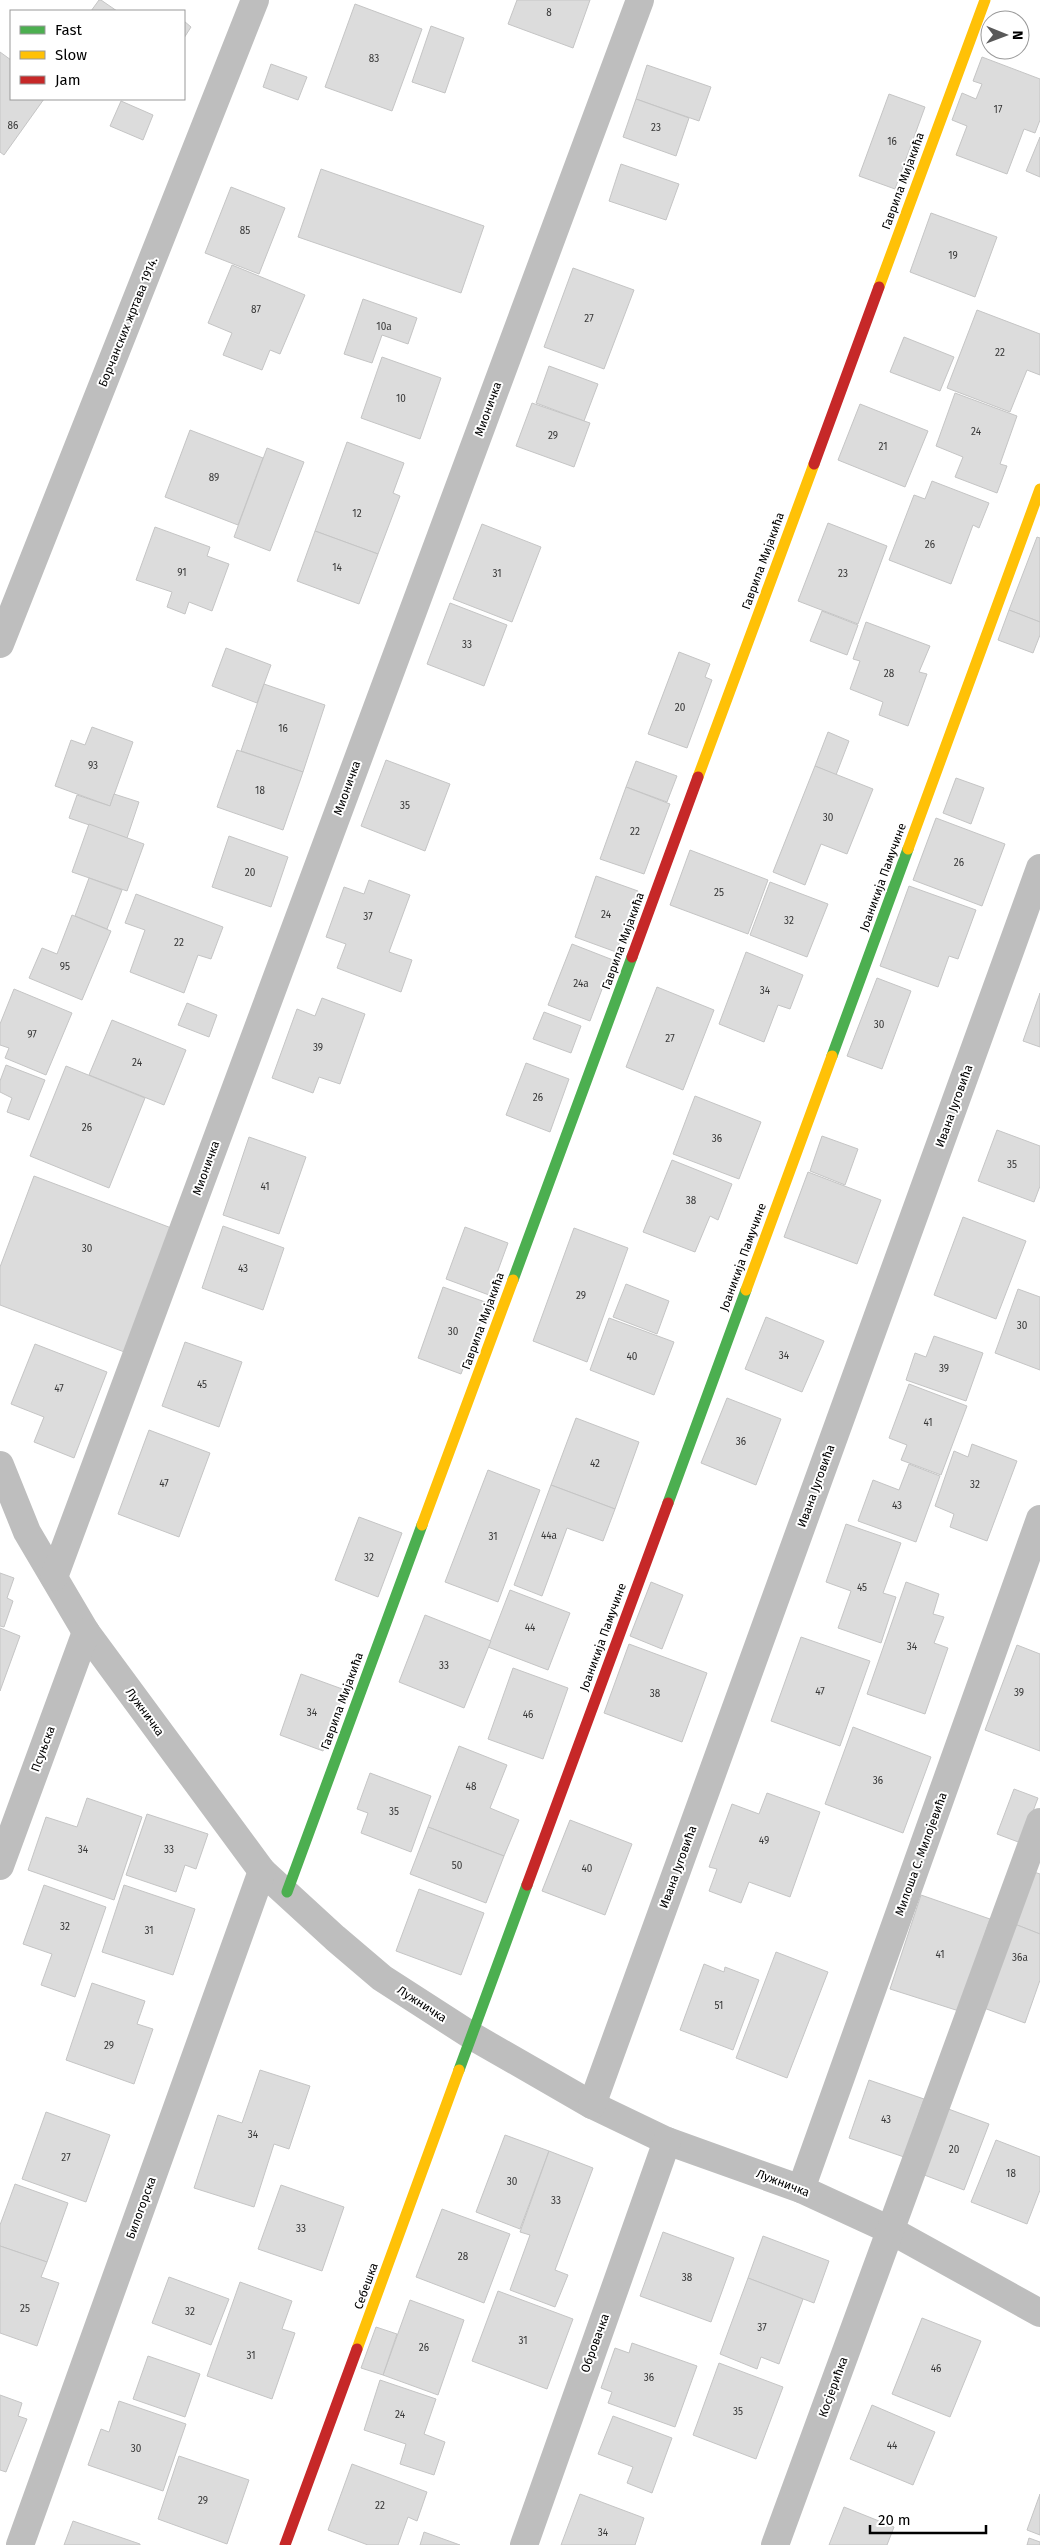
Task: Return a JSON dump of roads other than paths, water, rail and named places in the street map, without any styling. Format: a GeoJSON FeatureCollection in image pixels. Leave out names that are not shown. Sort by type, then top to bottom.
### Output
{"type":"FeatureCollection","features":[{"type":"Feature","properties":{"kind":"street","name":"Борчанских жртава 1914."},"geometry":{"type":"LineString","coordinates":[[0,644],[255,0]]}},
{"type":"Feature","properties":{"kind":"street","name":"Мионичка"},"geometry":{"type":"LineString","coordinates":[[54,1577],[640,0]]}},
{"type":"Feature","properties":{"kind":"street","name":"Гаврила Мијакића"},"geometry":{"type":"LineString","coordinates":[[286,1892],[985,0]]}},
{"type":"Feature","properties":{"kind":"street","name":"Јоаникија Памучине"},"geometry":{"type":"LineString","coordinates":[[472,2036],[1040,489]]}},
{"type":"Feature","properties":{"kind":"street","name":"Ивана Југовића"},"geometry":{"type":"LineString","coordinates":[[592,2105],[1040,868]]}},
{"type":"Feature","properties":{"kind":"street","name":"Лужничка"},"geometry":{"type":"LineString","coordinates":[[0,1465],[27,1532],[86,1632],[262,1870],[335,1938],[382,1978],[472,2036],[592,2105],[667,2141],[802,2189],[890,2230],[1040,2313]]}},
{"type":"Feature","properties":{"kind":"street","name":"Милоша С. Милојевића"},"geometry":{"type":"LineString","coordinates":[[802,2189],[1040,1519]]}},
{"type":"Feature","properties":{"kind":"street","name":"Псуњска"},"geometry":{"type":"LineString","coordinates":[[0,1866],[86,1632]]}},
{"type":"Feature","properties":{"kind":"street","name":"Косјерићка"},"geometry":{"type":"LineString","coordinates":[[775,2545],[1040,1822]]}},
{"type":"Feature","properties":{"kind":"street","name":"Билогорска"},"geometry":{"type":"LineString","coordinates":[[20,2545],[262,1870]]}},
{"type":"Feature","properties":{"kind":"street","name":"Себешка"},"geometry":{"type":"LineString","coordinates":[[286,2545],[472,2036]]}},
{"type":"Feature","properties":{"kind":"street","name":"Обровачка"},"geometry":{"type":"LineString","coordinates":[[524,2545],[667,2141]]}}]}
